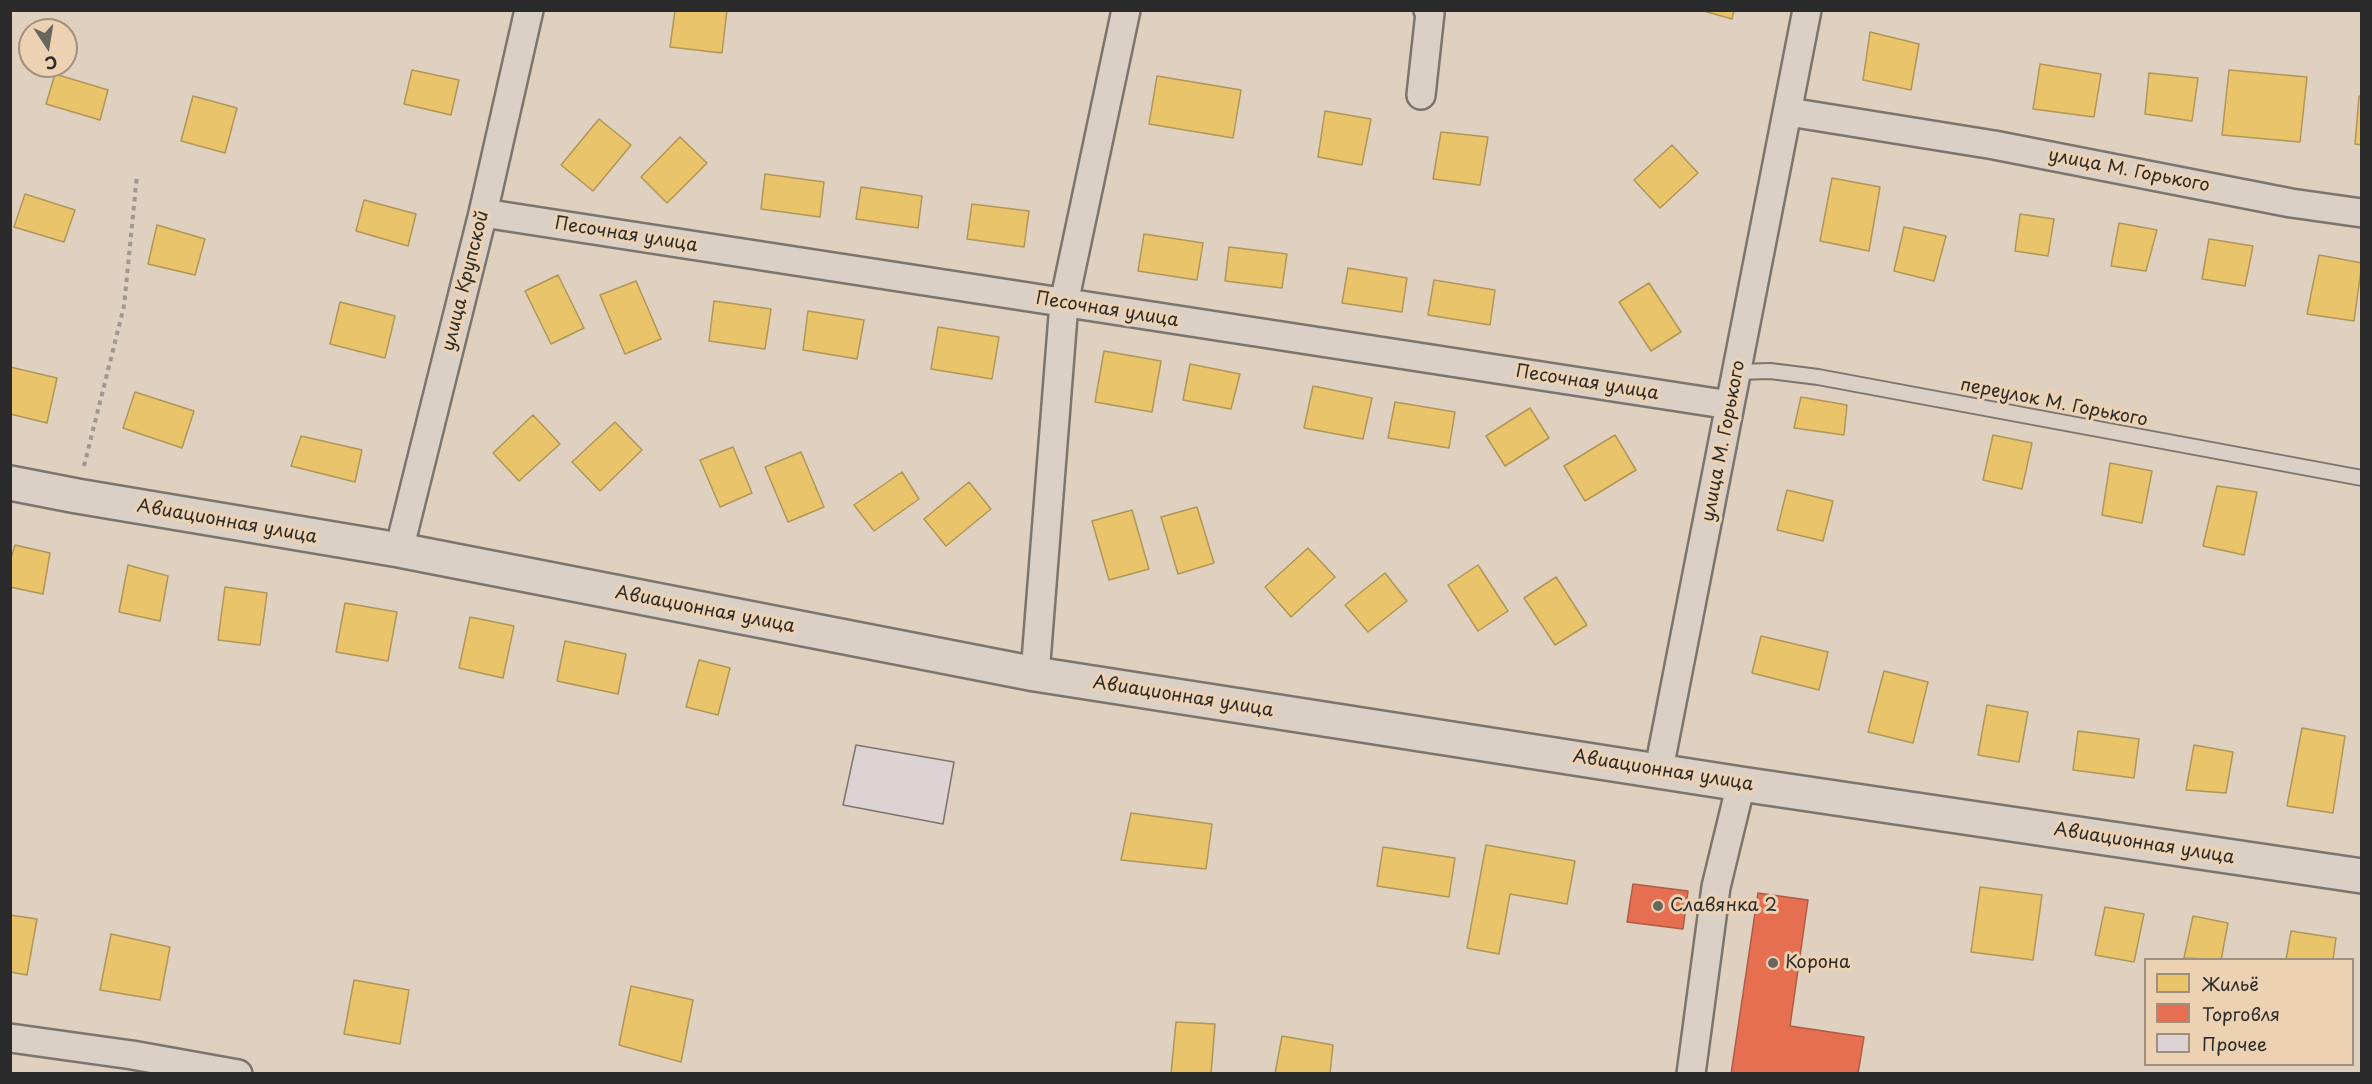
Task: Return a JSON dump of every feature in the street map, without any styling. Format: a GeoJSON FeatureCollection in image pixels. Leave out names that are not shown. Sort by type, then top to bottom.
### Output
{"type":"FeatureCollection","features":[{"type":"Feature","properties":{"kind":"main road","name":"Авиационная улица"},"geometry":{"type":"LineString","coordinates":[[10,483],[399,550],[1035,674],[1741,784],[2361,876]]}},
{"type":"Feature","properties":{"kind":"street","name":"улица Крупской"},"geometry":{"type":"LineString","coordinates":[[399,550],[483,213],[529,10]]}},
{"type":"Feature","properties":{"kind":"street"},"geometry":{"type":"LineString","coordinates":[[1035,674],[1064,303],[1126,10]]}},
{"type":"Feature","properties":{"kind":"street"},"geometry":{"type":"LineString","coordinates":[[1421,95],[1430,13],[1428,10]]}},
{"type":"Feature","properties":{"kind":"street","name":"улица М. Горького"},"geometry":{"type":"LineString","coordinates":[[1659,770],[1807,10]]}},
{"type":"Feature","properties":{"kind":"street","name":"улица М. Горького"},"geometry":{"type":"LineString","coordinates":[[1789,111],[1994,145],[2291,203],[2361,213]]}},
{"type":"Feature","properties":{"kind":"street","name":"Песочная улица"},"geometry":{"type":"LineString","coordinates":[[483,213],[1730,405]]}},
{"type":"Feature","properties":{"kind":"street"},"geometry":{"type":"LineString","coordinates":[[1691,1074],[1716,887],[1741,784]]}},
{"type":"Feature","properties":{"kind":"street"},"geometry":{"type":"LineString","coordinates":[[10,1038],[142,1064],[238,1074]]}},
{"type":"Feature","properties":{"kind":"lane","name":"переулок М. Горького"},"geometry":{"type":"LineString","coordinates":[[1738,372],[1770,371],[1818,377],[2361,478]]}},
{"type":"Feature","properties":{"kind":"path"},"geometry":{"type":"LineString","coordinates":[[77,496],[124,306],[137,175]]}},
{"type":"Feature","properties":{"kind":"building: Жильё"},"geometry":{"type":"Polygon","coordinates":[[[675,10],[727,10],[722,53],[670,47],[675,10]]]}},
{"type":"Feature","properties":{"kind":"building: Жильё"},"geometry":{"type":"Polygon","coordinates":[[[1700,10],[1734,10],[1732,19],[1700,10]]]}},
{"type":"Feature","properties":{"kind":"building: Жильё"},"geometry":{"type":"Polygon","coordinates":[[[1870,32],[1919,44],[1911,90],[1863,80],[1870,32]]]}},
{"type":"Feature","properties":{"kind":"building: Жильё"},"geometry":{"type":"Polygon","coordinates":[[[2040,64],[2101,74],[2094,117],[2033,109],[2040,64]]]}},
{"type":"Feature","properties":{"kind":"building: Жильё"},"geometry":{"type":"Polygon","coordinates":[[[412,70],[459,80],[451,115],[404,104],[412,70]]]}},
{"type":"Feature","properties":{"kind":"building: Жильё"},"geometry":{"type":"Polygon","coordinates":[[[2229,70],[2307,77],[2300,142],[2222,135],[2229,70]]]}},
{"type":"Feature","properties":{"kind":"building: Жильё"},"geometry":{"type":"Polygon","coordinates":[[[2149,73],[2198,78],[2192,121],[2145,114],[2149,73]]]}},
{"type":"Feature","properties":{"kind":"building: Жильё"},"geometry":{"type":"Polygon","coordinates":[[[1157,76],[1241,90],[1233,138],[1149,124],[1157,76]]]}},
{"type":"Feature","properties":{"kind":"building: Жильё"},"geometry":{"type":"Polygon","coordinates":[[[54,78],[68,78],[108,90],[100,120],[46,104],[54,78]]]}},
{"type":"Feature","properties":{"kind":"building: Жильё"},"geometry":{"type":"Polygon","coordinates":[[[193,96],[237,108],[225,153],[181,141],[193,96]]]}},
{"type":"Feature","properties":{"kind":"building: Жильё"},"geometry":{"type":"Polygon","coordinates":[[[2359,96],[2362,97],[2362,145],[2355,144],[2359,96]]]}},
{"type":"Feature","properties":{"kind":"building: Жильё"},"geometry":{"type":"Polygon","coordinates":[[[1325,111],[1371,119],[1362,165],[1318,157],[1325,111]]]}},
{"type":"Feature","properties":{"kind":"building: Жильё"},"geometry":{"type":"Polygon","coordinates":[[[599,119],[631,145],[593,191],[561,165],[599,119]]]}},
{"type":"Feature","properties":{"kind":"building: Жильё"},"geometry":{"type":"Polygon","coordinates":[[[1441,132],[1488,137],[1480,185],[1433,179],[1441,132]]]}},
{"type":"Feature","properties":{"kind":"building: Жильё"},"geometry":{"type":"Polygon","coordinates":[[[680,137],[707,163],[667,203],[641,177],[680,137]]]}},
{"type":"Feature","properties":{"kind":"building: Жильё"},"geometry":{"type":"Polygon","coordinates":[[[1672,145],[1698,173],[1660,208],[1634,180],[1672,145]]]}},
{"type":"Feature","properties":{"kind":"building: Жильё"},"geometry":{"type":"Polygon","coordinates":[[[765,174],[824,182],[820,217],[761,209],[765,174]]]}},
{"type":"Feature","properties":{"kind":"building: Жильё"},"geometry":{"type":"Polygon","coordinates":[[[1832,178],[1880,187],[1869,251],[1820,241],[1832,178]]]}},
{"type":"Feature","properties":{"kind":"building: Жильё"},"geometry":{"type":"Polygon","coordinates":[[[861,187],[922,196],[918,228],[856,219],[861,187]]]}},
{"type":"Feature","properties":{"kind":"building: Жильё"},"geometry":{"type":"Polygon","coordinates":[[[25,194],[75,210],[64,242],[14,227],[25,194]]]}},
{"type":"Feature","properties":{"kind":"building: Жильё"},"geometry":{"type":"Polygon","coordinates":[[[364,200],[416,214],[408,246],[356,231],[364,200]]]}},
{"type":"Feature","properties":{"kind":"building: Жильё"},"geometry":{"type":"Polygon","coordinates":[[[972,204],[1029,211],[1024,247],[967,239],[972,204]]]}},
{"type":"Feature","properties":{"kind":"building: Жильё"},"geometry":{"type":"Polygon","coordinates":[[[2020,214],[2054,219],[2048,256],[2015,251],[2020,214]]]}},
{"type":"Feature","properties":{"kind":"building: Жильё"},"geometry":{"type":"Polygon","coordinates":[[[2119,223],[2157,230],[2146,271],[2111,266],[2119,223]]]}},
{"type":"Feature","properties":{"kind":"building: Жильё"},"geometry":{"type":"Polygon","coordinates":[[[157,225],[205,239],[195,275],[148,264],[157,225]]]}},
{"type":"Feature","properties":{"kind":"building: Жильё"},"geometry":{"type":"Polygon","coordinates":[[[1904,227],[1946,236],[1934,281],[1894,271],[1904,227]]]}},
{"type":"Feature","properties":{"kind":"building: Жильё"},"geometry":{"type":"Polygon","coordinates":[[[1144,234],[1203,243],[1197,280],[1138,271],[1144,234]]]}},
{"type":"Feature","properties":{"kind":"building: Жильё"},"geometry":{"type":"Polygon","coordinates":[[[2209,239],[2253,246],[2245,286],[2202,279],[2209,239]]]}},
{"type":"Feature","properties":{"kind":"building: Жильё"},"geometry":{"type":"Polygon","coordinates":[[[1229,247],[1287,254],[1282,288],[1225,281],[1229,247]]]}},
{"type":"Feature","properties":{"kind":"building: Жильё"},"geometry":{"type":"Polygon","coordinates":[[[2319,255],[2362,263],[2354,321],[2307,314],[2319,255]]]}},
{"type":"Feature","properties":{"kind":"building: Жильё"},"geometry":{"type":"Polygon","coordinates":[[[1348,268],[1407,278],[1402,312],[1342,303],[1348,268]]]}},
{"type":"Feature","properties":{"kind":"building: Жильё"},"geometry":{"type":"Polygon","coordinates":[[[558,275],[584,328],[551,344],[525,291],[558,275]]]}},
{"type":"Feature","properties":{"kind":"building: Жильё"},"geometry":{"type":"Polygon","coordinates":[[[1434,280],[1495,290],[1490,325],[1428,315],[1434,280]]]}},
{"type":"Feature","properties":{"kind":"building: Жильё"},"geometry":{"type":"Polygon","coordinates":[[[636,281],[661,339],[625,354],[600,295],[636,281]]]}},
{"type":"Feature","properties":{"kind":"building: Жильё"},"geometry":{"type":"Polygon","coordinates":[[[1649,283],[1681,332],[1651,351],[1619,302],[1649,283]]]}},
{"type":"Feature","properties":{"kind":"building: Жильё"},"geometry":{"type":"Polygon","coordinates":[[[714,301],[771,309],[765,349],[709,341],[714,301]]]}},
{"type":"Feature","properties":{"kind":"building: Жильё"},"geometry":{"type":"Polygon","coordinates":[[[340,302],[395,316],[385,358],[330,344],[340,302]]]}},
{"type":"Feature","properties":{"kind":"building: Жильё"},"geometry":{"type":"Polygon","coordinates":[[[808,311],[864,320],[857,359],[803,350],[808,311]]]}},
{"type":"Feature","properties":{"kind":"building: Жильё"},"geometry":{"type":"Polygon","coordinates":[[[938,327],[999,337],[992,379],[931,369],[938,327]]]}},
{"type":"Feature","properties":{"kind":"building: Жильё"},"geometry":{"type":"Polygon","coordinates":[[[1104,351],[1161,361],[1152,412],[1095,402],[1104,351]]]}},
{"type":"Feature","properties":{"kind":"building: Жильё"},"geometry":{"type":"Polygon","coordinates":[[[1190,364],[1240,374],[1231,409],[1183,400],[1190,364]]]}},
{"type":"Feature","properties":{"kind":"building: Жильё"},"geometry":{"type":"Polygon","coordinates":[[[10,367],[57,378],[47,423],[10,414],[10,367]]]}},
{"type":"Feature","properties":{"kind":"building: Жильё"},"geometry":{"type":"Polygon","coordinates":[[[1313,386],[1372,398],[1363,439],[1304,428],[1313,386]]]}},
{"type":"Feature","properties":{"kind":"building: Жильё"},"geometry":{"type":"Polygon","coordinates":[[[135,392],[194,411],[182,448],[123,428],[135,392]]]}},
{"type":"Feature","properties":{"kind":"building: Жильё"},"geometry":{"type":"Polygon","coordinates":[[[1801,397],[1847,405],[1844,435],[1794,428],[1801,397]]]}},
{"type":"Feature","properties":{"kind":"building: Жильё"},"geometry":{"type":"Polygon","coordinates":[[[1395,402],[1455,412],[1449,448],[1388,438],[1395,402]]]}},
{"type":"Feature","properties":{"kind":"building: Жильё"},"geometry":{"type":"Polygon","coordinates":[[[1530,408],[1549,438],[1505,466],[1486,436],[1530,408]]]}},
{"type":"Feature","properties":{"kind":"building: Жильё"},"geometry":{"type":"Polygon","coordinates":[[[533,415],[560,444],[519,481],[493,453],[533,415]]]}},
{"type":"Feature","properties":{"kind":"building: Жильё"},"geometry":{"type":"Polygon","coordinates":[[[615,422],[642,450],[600,491],[572,462],[615,422]]]}},
{"type":"Feature","properties":{"kind":"building: Жильё"},"geometry":{"type":"Polygon","coordinates":[[[1615,435],[1636,470],[1585,501],[1564,466],[1615,435]]]}},
{"type":"Feature","properties":{"kind":"building: Жильё"},"geometry":{"type":"Polygon","coordinates":[[[1993,435],[2032,443],[2022,489],[1983,480],[1993,435]]]}},
{"type":"Feature","properties":{"kind":"building: Жильё"},"geometry":{"type":"Polygon","coordinates":[[[301,436],[362,450],[355,482],[291,466],[301,436]]]}},
{"type":"Feature","properties":{"kind":"building: Жильё"},"geometry":{"type":"Polygon","coordinates":[[[733,447],[752,493],[720,507],[700,460],[733,447]]]}},
{"type":"Feature","properties":{"kind":"building: Жильё"},"geometry":{"type":"Polygon","coordinates":[[[801,452],[824,507],[788,522],[765,467],[801,452]]]}},
{"type":"Feature","properties":{"kind":"building: Жильё"},"geometry":{"type":"Polygon","coordinates":[[[2110,463],[2152,471],[2142,523],[2102,515],[2110,463]]]}},
{"type":"Feature","properties":{"kind":"building: Жильё"},"geometry":{"type":"Polygon","coordinates":[[[902,472],[919,499],[874,531],[854,505],[902,472]]]}},
{"type":"Feature","properties":{"kind":"building: Жильё"},"geometry":{"type":"Polygon","coordinates":[[[969,482],[991,509],[946,546],[924,519],[969,482]]]}},
{"type":"Feature","properties":{"kind":"building: Жильё"},"geometry":{"type":"Polygon","coordinates":[[[2217,486],[2257,492],[2244,555],[2203,546],[2217,486]]]}},
{"type":"Feature","properties":{"kind":"building: Жильё"},"geometry":{"type":"Polygon","coordinates":[[[1787,490],[1833,501],[1823,541],[1777,530],[1787,490]]]}},
{"type":"Feature","properties":{"kind":"building: Жильё"},"geometry":{"type":"Polygon","coordinates":[[[1197,507],[1214,563],[1178,574],[1161,517],[1197,507]]]}},
{"type":"Feature","properties":{"kind":"building: Жильё"},"geometry":{"type":"Polygon","coordinates":[[[1132,510],[1149,569],[1109,580],[1092,521],[1132,510]]]}},
{"type":"Feature","properties":{"kind":"building: Жильё"},"geometry":{"type":"Polygon","coordinates":[[[15,545],[50,553],[43,594],[10,587],[10,562],[15,545]]]}},
{"type":"Feature","properties":{"kind":"building: Жильё"},"geometry":{"type":"Polygon","coordinates":[[[1308,548],[1335,577],[1291,617],[1265,587],[1308,548]]]}},
{"type":"Feature","properties":{"kind":"building: Жильё"},"geometry":{"type":"Polygon","coordinates":[[[128,565],[168,576],[160,621],[119,612],[128,565]]]}},
{"type":"Feature","properties":{"kind":"building: Жильё"},"geometry":{"type":"Polygon","coordinates":[[[1478,565],[1508,611],[1478,631],[1448,585],[1478,565]]]}},
{"type":"Feature","properties":{"kind":"building: Жильё"},"geometry":{"type":"Polygon","coordinates":[[[1385,573],[1407,601],[1368,632],[1345,605],[1385,573]]]}},
{"type":"Feature","properties":{"kind":"building: Жильё"},"geometry":{"type":"Polygon","coordinates":[[[1556,577],[1587,625],[1555,645],[1524,598],[1556,577]]]}},
{"type":"Feature","properties":{"kind":"building: Жильё"},"geometry":{"type":"Polygon","coordinates":[[[225,587],[267,593],[260,645],[218,640],[225,587]]]}},
{"type":"Feature","properties":{"kind":"building: Жильё"},"geometry":{"type":"Polygon","coordinates":[[[345,603],[397,612],[388,661],[336,652],[345,603]]]}},
{"type":"Feature","properties":{"kind":"building: Жильё"},"geometry":{"type":"Polygon","coordinates":[[[470,617],[514,626],[503,678],[459,668],[470,617]]]}},
{"type":"Feature","properties":{"kind":"building: Жильё"},"geometry":{"type":"Polygon","coordinates":[[[1761,636],[1828,652],[1819,690],[1752,673],[1761,636]]]}},
{"type":"Feature","properties":{"kind":"building: Жильё"},"geometry":{"type":"Polygon","coordinates":[[[565,641],[626,654],[618,694],[557,681],[565,641]]]}},
{"type":"Feature","properties":{"kind":"building: Жильё"},"geometry":{"type":"Polygon","coordinates":[[[699,660],[730,668],[718,715],[686,707],[699,660]]]}},
{"type":"Feature","properties":{"kind":"building: Жильё"},"geometry":{"type":"Polygon","coordinates":[[[1884,671],[1928,682],[1913,743],[1868,732],[1884,671]]]}},
{"type":"Feature","properties":{"kind":"building: Жильё"},"geometry":{"type":"Polygon","coordinates":[[[1987,705],[2028,712],[2019,762],[1978,755],[1987,705]]]}},
{"type":"Feature","properties":{"kind":"building: Жильё"},"geometry":{"type":"Polygon","coordinates":[[[2302,728],[2345,736],[2333,813],[2287,806],[2302,728]]]}},
{"type":"Feature","properties":{"kind":"building: Жильё"},"geometry":{"type":"Polygon","coordinates":[[[2078,731],[2139,739],[2134,778],[2073,770],[2078,731]]]}},
{"type":"Feature","properties":{"kind":"building: Жильё"},"geometry":{"type":"Polygon","coordinates":[[[2194,745],[2233,752],[2226,793],[2186,790],[2194,745]]]}},
{"type":"Feature","properties":{"kind":"building: Жильё"},"geometry":{"type":"Polygon","coordinates":[[[1131,813],[1212,824],[1206,869],[1121,860],[1131,813]]]}},
{"type":"Feature","properties":{"kind":"building: Жильё"},"geometry":{"type":"Polygon","coordinates":[[[1486,845],[1575,861],[1567,904],[1510,894],[1499,954],[1467,948],[1486,845]]]}},
{"type":"Feature","properties":{"kind":"building: Жильё"},"geometry":{"type":"Polygon","coordinates":[[[1383,847],[1455,858],[1449,897],[1377,886],[1383,847]]]}},
{"type":"Feature","properties":{"kind":"building: Жильё"},"geometry":{"type":"Polygon","coordinates":[[[1980,887],[2042,895],[2033,960],[1971,952],[1980,887]]]}},
{"type":"Feature","properties":{"kind":"building: Жильё"},"geometry":{"type":"Polygon","coordinates":[[[2105,907],[2144,914],[2134,962],[2095,955],[2105,907]]]}},
{"type":"Feature","properties":{"kind":"building: Жильё"},"geometry":{"type":"Polygon","coordinates":[[[10,915],[37,919],[27,975],[10,972],[10,915]]]}},
{"type":"Feature","properties":{"kind":"building: Жильё"},"geometry":{"type":"Polygon","coordinates":[[[2193,916],[2228,923],[2221,958],[2184,958],[2193,916]]]}},
{"type":"Feature","properties":{"kind":"building: Жильё"},"geometry":{"type":"Polygon","coordinates":[[[2291,931],[2336,938],[2333,958],[2286,958],[2291,931]]]}},
{"type":"Feature","properties":{"kind":"building: Жильё"},"geometry":{"type":"Polygon","coordinates":[[[111,934],[170,947],[160,1000],[100,990],[111,934]]]}},
{"type":"Feature","properties":{"kind":"building: Жильё"},"geometry":{"type":"Polygon","coordinates":[[[354,980],[409,990],[400,1044],[344,1034],[354,980]]]}},
{"type":"Feature","properties":{"kind":"building: Жильё"},"geometry":{"type":"Polygon","coordinates":[[[631,986],[693,1000],[681,1062],[619,1045],[631,986]]]}},
{"type":"Feature","properties":{"kind":"building: Жильё"},"geometry":{"type":"Polygon","coordinates":[[[1176,1022],[1215,1024],[1211,1074],[1171,1074],[1176,1022]]]}},
{"type":"Feature","properties":{"kind":"building: Жильё"},"geometry":{"type":"Polygon","coordinates":[[[1282,1036],[1333,1045],[1330,1074],[1275,1074],[1282,1036]]]}},
{"type":"Feature","properties":{"kind":"building: Торговля","name":"Славянка 2"},"geometry":{"type":"Polygon","coordinates":[[[1633,884],[1688,891],[1683,929],[1627,922],[1633,884]]]}},
{"type":"Feature","properties":{"kind":"building: Торговля","name":"Корона"},"geometry":{"type":"Polygon","coordinates":[[[1758,893],[1808,900],[1790,1026],[1864,1037],[1858,1074],[1731,1074],[1758,893]]]}},
{"type":"Feature","properties":{"kind":"building: Прочее"},"geometry":{"type":"Polygon","coordinates":[[[856,745],[954,762],[943,824],[843,805],[856,745]]]}},
{"type":"Feature","properties":{"kind":"place","name":"Славянка 2"},"geometry":{"type":"Point","coordinates":[1658,906]}},
{"type":"Feature","properties":{"kind":"place","name":"Корона"},"geometry":{"type":"Point","coordinates":[1773,963]}}]}
